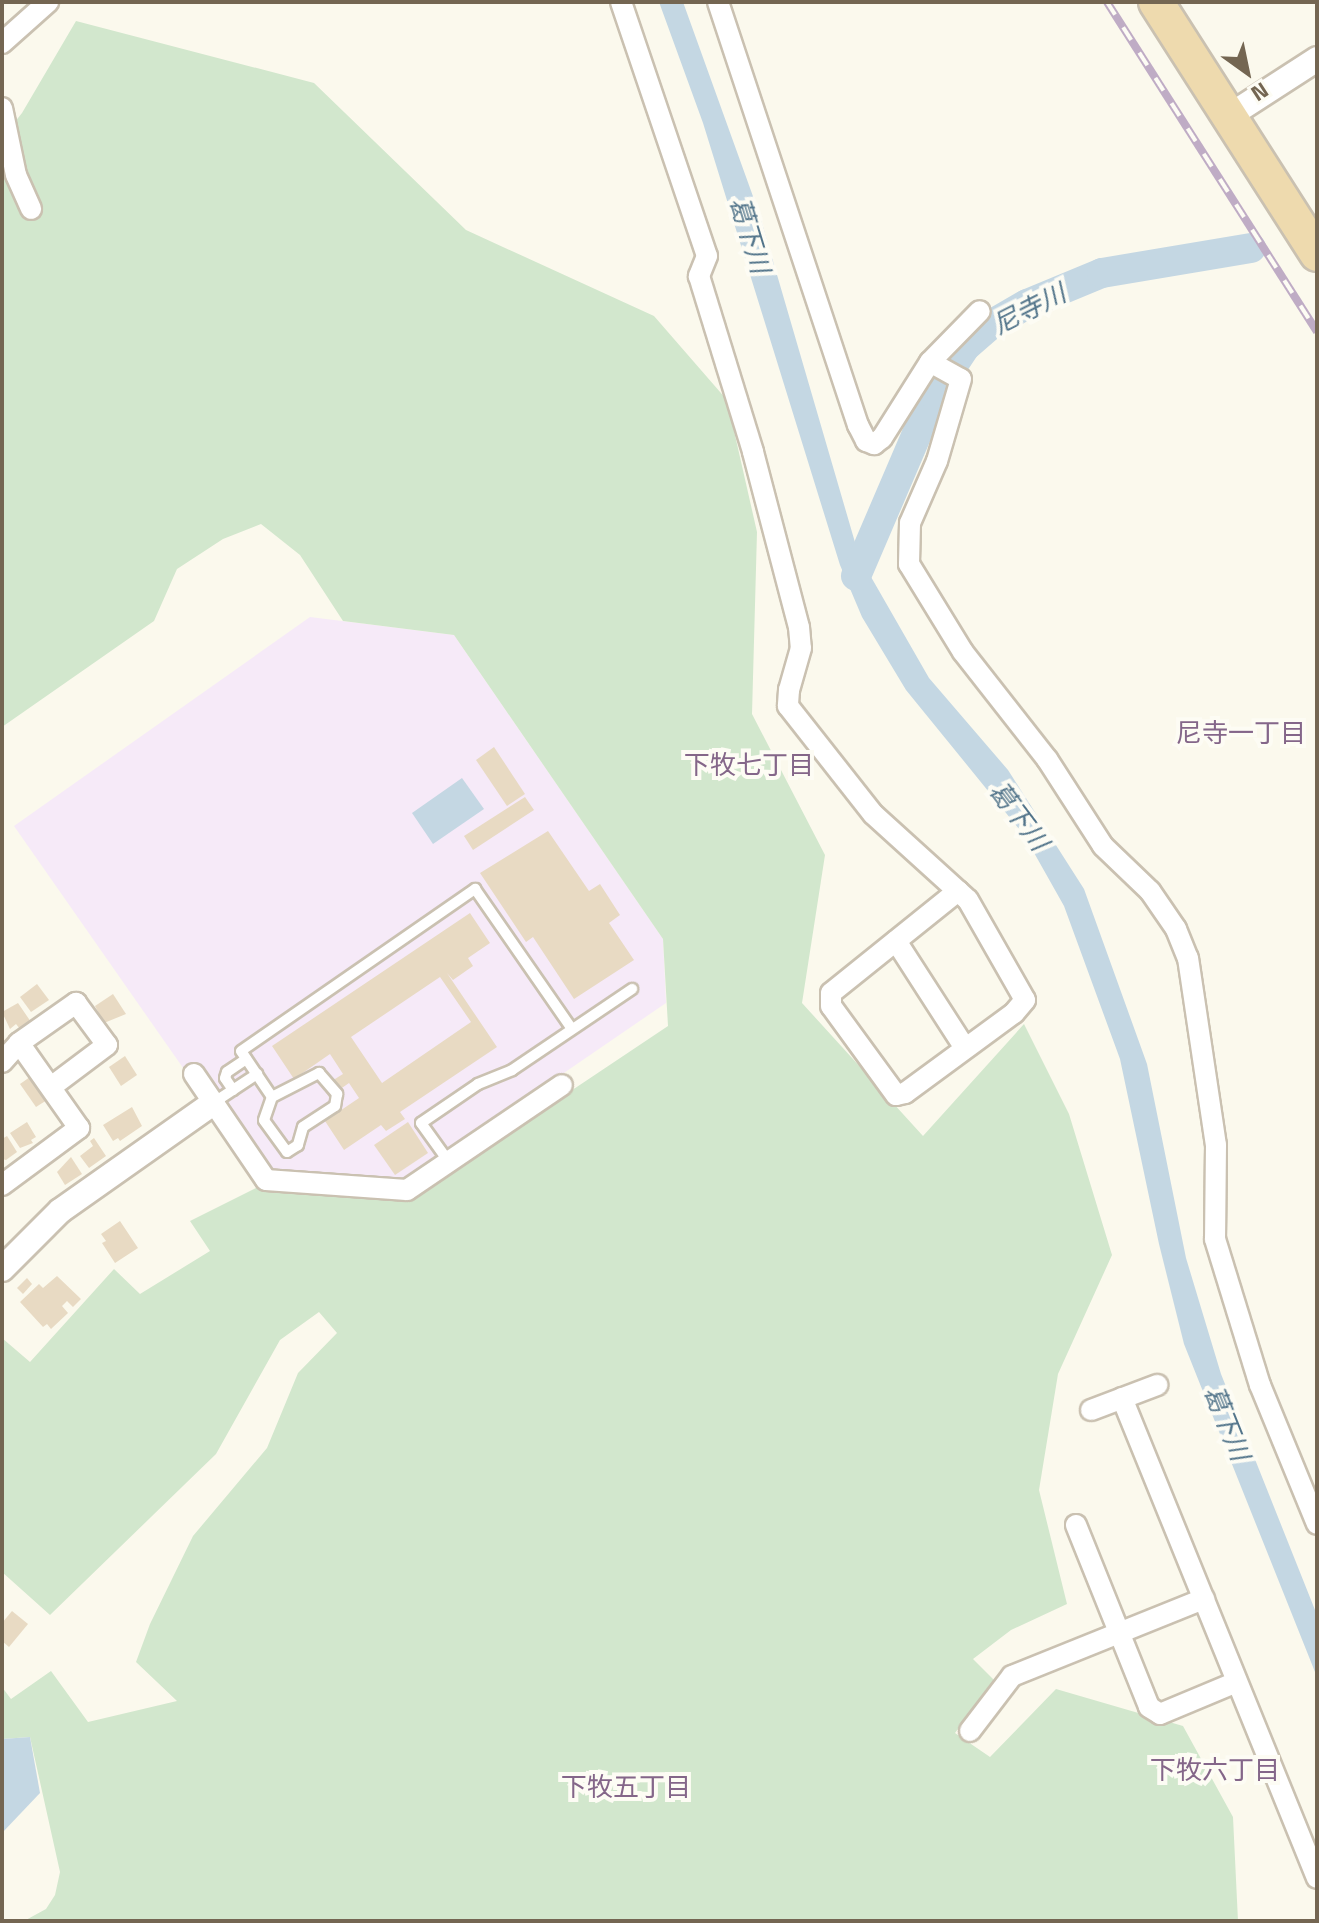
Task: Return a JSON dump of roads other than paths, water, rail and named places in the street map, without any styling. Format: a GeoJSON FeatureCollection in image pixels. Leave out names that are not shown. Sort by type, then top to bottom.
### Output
{"type":"FeatureCollection","features":[{"type":"Feature","properties":{"kind":"highway"},"geometry":{"type":"LineString","coordinates":[[1156,2],[1317,254]]}},
{"type":"Feature","properties":{"kind":"street"},"geometry":{"type":"LineString","coordinates":[[2,43],[48,2]]}},
{"type":"Feature","properties":{"kind":"street"},"geometry":{"type":"LineString","coordinates":[[621,2],[707,256],[699,276],[753,452],[799,627],[801,648],[789,690],[788,706],[873,814],[968,900],[1025,1000],[1014,1013],[905,1093],[896,1095],[831,1006],[831,993],[958,891]]}},
{"type":"Feature","properties":{"kind":"street"},"geometry":{"type":"LineString","coordinates":[[718,2],[858,425],[866,441],[874,444],[882,438],[930,362],[980,311]]}},
{"type":"Feature","properties":{"kind":"street"},"geometry":{"type":"LineString","coordinates":[[1229,116],[1317,59]]}},
{"type":"Feature","properties":{"kind":"street"},"geometry":{"type":"LineString","coordinates":[[2,108],[16,175],[31,209]]}},
{"type":"Feature","properties":{"kind":"street"},"geometry":{"type":"LineString","coordinates":[[930,362],[961,379],[937,461],[910,523],[907,544],[909,564],[963,652],[1047,759],[1103,846],[1150,891],[1176,929],[1188,958],[1216,1145],[1215,1239],[1260,1385],[1317,1524]]}},
{"type":"Feature","properties":{"kind":"street"},"geometry":{"type":"LineString","coordinates":[[896,941],[965,1048]]}},
{"type":"Feature","properties":{"kind":"street"},"geometry":{"type":"LineString","coordinates":[[2,1062],[19,1043],[76,1003],[107,1045],[51,1087]]}},
{"type":"Feature","properties":{"kind":"street"},"geometry":{"type":"LineString","coordinates":[[2,1185],[79,1128],[19,1043]]}},
{"type":"Feature","properties":{"kind":"street"},"geometry":{"type":"LineString","coordinates":[[194,1074],[223,1096],[266,1180],[407,1190],[562,1085]]}},
{"type":"Feature","properties":{"kind":"street"},"geometry":{"type":"LineString","coordinates":[[2,1269],[60,1211],[223,1096]]}},
{"type":"Feature","properties":{"kind":"street"},"geometry":{"type":"LineString","coordinates":[[1091,1410],[1157,1385]]}},
{"type":"Feature","properties":{"kind":"street"},"geometry":{"type":"LineString","coordinates":[[1122,1398],[1317,1878]]}},
{"type":"Feature","properties":{"kind":"street"},"geometry":{"type":"LineString","coordinates":[[1076,1525],[1149,1707],[1160,1714],[1237,1682]]}},
{"type":"Feature","properties":{"kind":"street"},"geometry":{"type":"LineString","coordinates":[[970,1731],[1012,1676],[1204,1599]]}},
{"type":"Feature","properties":{"kind":"lane"},"geometry":{"type":"LineString","coordinates":[[272,1097],[241,1051],[475,889],[572,1029]]}},
{"type":"Feature","properties":{"kind":"lane"},"geometry":{"type":"LineString","coordinates":[[449,1162],[421,1123],[478,1084],[512,1070],[632,989]]}},
{"type":"Feature","properties":{"kind":"lane"},"geometry":{"type":"LineString","coordinates":[[223,1096],[227,1072],[246,1059]]}},
{"type":"Feature","properties":{"kind":"lane"},"geometry":{"type":"LineString","coordinates":[[319,1073],[324,1075],[338,1100],[335,1106],[303,1127],[298,1145],[287,1152],[264,1120],[272,1097],[319,1073]]}},
{"type":"Feature","properties":{"kind":"lane"},"geometry":{"type":"LineString","coordinates":[[223,1096],[257,1074]]}},
{"type":"Feature","properties":{"kind":"water","name":"葛下川"},"geometry":{"type":"Polygon","coordinates":[[[659,2],[683,2],[759,213],[859,556],[929,678],[1008,770],[1084,889],[1147,1064],[1186,1258],[1221,1374],[1317,1615],[1317,1677],[1184,1344],[1159,1244],[1120,1059],[1064,906],[1024,835],[906,690],[862,617],[840,565],[703,123],[659,2]]]}},
{"type":"Feature","properties":{"kind":"water"},"geometry":{"type":"Polygon","coordinates":[[[462,778],[484,809],[433,844],[412,813],[462,778]]]}},
{"type":"Feature","properties":{"kind":"water"},"geometry":{"type":"Polygon","coordinates":[[[30,1737],[40,1793],[2,1833],[2,1739],[30,1737]]]}},
{"type":"Feature","properties":{"kind":"waterway","name":"尼寺川"},"geometry":{"type":"LineString","coordinates":[[856,576],[934,394],[965,347],[989,326],[1027,304],[1102,273],[1251,248]]}},
{"type":"Feature","properties":{"kind":"railway"},"geometry":{"type":"LineString","coordinates":[[1107,2],[1317,332]]}},
{"type":"Feature","properties":{"kind":"district","name":"尼寺一丁目"},"geometry":{"type":"Point","coordinates":[1241,733]}},
{"type":"Feature","properties":{"kind":"district","name":"下牧七丁目"},"geometry":{"type":"Point","coordinates":[749,765]}},
{"type":"Feature","properties":{"kind":"district","name":"下牧六丁目"},"geometry":{"type":"Point","coordinates":[1215,1770]}},
{"type":"Feature","properties":{"kind":"district","name":"下牧五丁目"},"geometry":{"type":"Point","coordinates":[626,1787]}}]}
